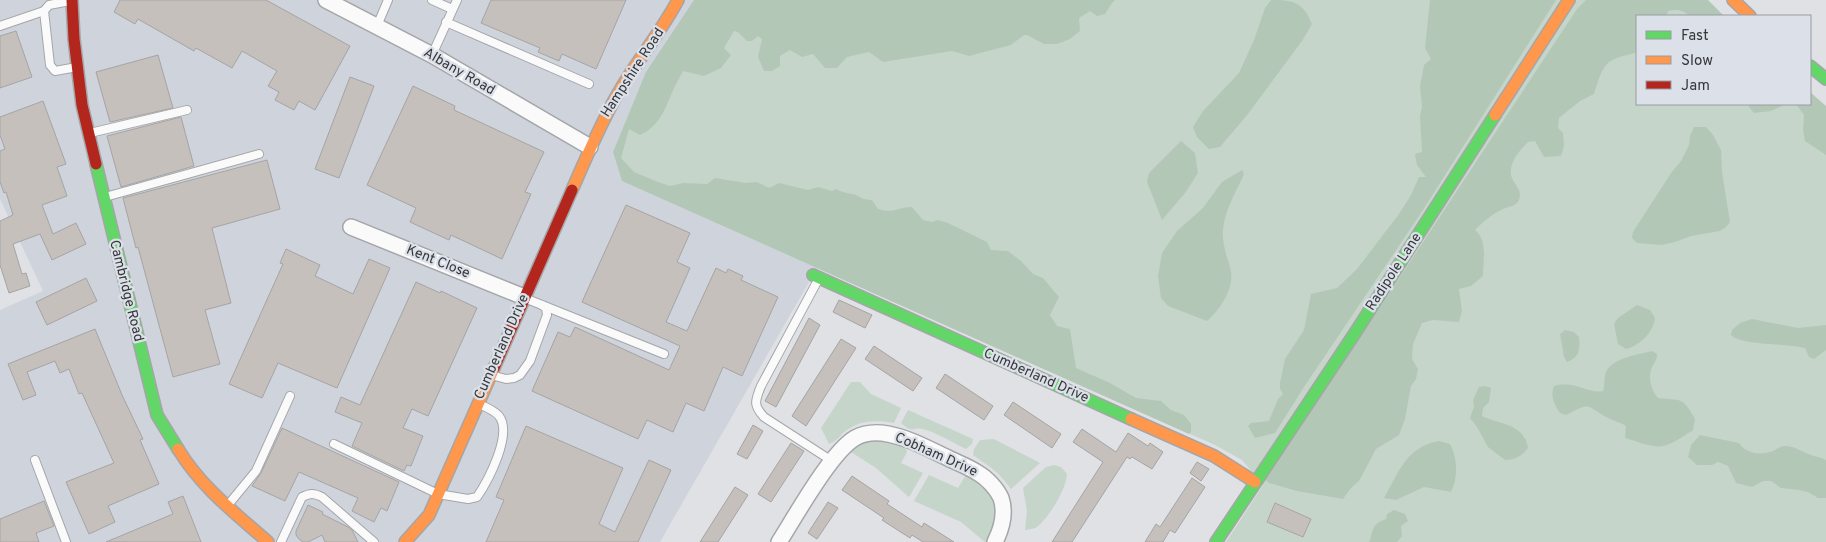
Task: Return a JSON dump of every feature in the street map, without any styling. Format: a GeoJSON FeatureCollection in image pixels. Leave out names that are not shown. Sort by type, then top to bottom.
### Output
{"type":"FeatureCollection","features":[{"type":"Feature","properties":{"kind":"street","name":"Albany Road"},"geometry":{"type":"LineString","coordinates":[[326,0],[432,56],[590,147]]}},
{"type":"Feature","properties":{"kind":"street","name":"Hampshire Road"},"geometry":{"type":"LineString","coordinates":[[590,147],[620,89],[668,19],[678,0]]}},
{"type":"Feature","properties":{"kind":"street","name":"Radipole Lane"},"geometry":{"type":"LineString","coordinates":[[1216,542],[1355,333],[1569,0]]}},
{"type":"Feature","properties":{"kind":"street"},"geometry":{"type":"LineString","coordinates":[[1733,0],[1749,15]]}},
{"type":"Feature","properties":{"kind":"street","name":"Cambridge Road"},"geometry":{"type":"LineString","coordinates":[[72,1],[82,105],[157,415],[190,468],[213,495],[268,542]]}},
{"type":"Feature","properties":{"kind":"street"},"geometry":{"type":"LineString","coordinates":[[1811,67],[1826,79]]}},
{"type":"Feature","properties":{"kind":"street","name":"Cumberland Drive"},"geometry":{"type":"LineString","coordinates":[[405,542],[429,515],[590,147]]}},
{"type":"Feature","properties":{"kind":"street","name":"Kent Close"},"geometry":{"type":"LineString","coordinates":[[352,227],[524,297]]}},
{"type":"Feature","properties":{"kind":"street","name":"Cumberland Drive"},"geometry":{"type":"LineString","coordinates":[[816,277],[1214,456],[1255,482]]}},
{"type":"Feature","properties":{"kind":"street","name":"Cobham Drive"},"geometry":{"type":"LineString","coordinates":[[779,542],[832,461],[845,445],[856,437],[870,433],[888,434],[927,448],[980,474],[992,485],[1000,497],[1004,514],[996,542]]}},
{"type":"Feature","properties":{"kind":"lane"},"geometry":{"type":"LineString","coordinates":[[377,26],[388,0]]}},
{"type":"Feature","properties":{"kind":"lane"},"geometry":{"type":"LineString","coordinates":[[432,0],[452,10]]}},
{"type":"Feature","properties":{"kind":"lane"},"geometry":{"type":"LineString","coordinates":[[432,56],[456,0]]}},
{"type":"Feature","properties":{"kind":"lane"},"geometry":{"type":"LineString","coordinates":[[0,26],[44,11],[49,5],[72,1]]}},
{"type":"Feature","properties":{"kind":"lane"},"geometry":{"type":"LineString","coordinates":[[44,11],[50,65],[55,71],[77,67]]}},
{"type":"Feature","properties":{"kind":"lane"},"geometry":{"type":"LineString","coordinates":[[446,22],[589,84]]}},
{"type":"Feature","properties":{"kind":"lane"},"geometry":{"type":"LineString","coordinates":[[88,133],[187,110]]}},
{"type":"Feature","properties":{"kind":"lane"},"geometry":{"type":"LineString","coordinates":[[104,197],[258,154]]}},
{"type":"Feature","properties":{"kind":"lane"},"geometry":{"type":"LineString","coordinates":[[816,277],[755,401],[757,409],[764,417],[832,461]]}},
{"type":"Feature","properties":{"kind":"lane"},"geometry":{"type":"LineString","coordinates":[[524,297],[664,354]]}},
{"type":"Feature","properties":{"kind":"lane"},"geometry":{"type":"LineString","coordinates":[[490,375],[506,379],[514,378],[526,367],[547,315],[546,308],[541,303]]}},
{"type":"Feature","properties":{"kind":"lane"},"geometry":{"type":"LineString","coordinates":[[227,506],[256,470],[290,396]]}},
{"type":"Feature","properties":{"kind":"lane"},"geometry":{"type":"LineString","coordinates":[[334,444],[438,494],[468,499],[477,497],[488,480],[502,444],[504,426],[499,416],[477,404]]}},
{"type":"Feature","properties":{"kind":"lane"},"geometry":{"type":"LineString","coordinates":[[35,460],[66,542]]}},
{"type":"Feature","properties":{"kind":"lane"},"geometry":{"type":"LineString","coordinates":[[281,542],[302,497],[308,494],[322,497],[374,542]]}},
{"type":"Feature","properties":{"kind":"shaded area"},"geometry":{"type":"Polygon","coordinates":[[[0,0],[694,0],[646,72],[613,152],[622,181],[817,268],[660,542],[0,542],[0,310],[43,291],[0,199],[0,0]]]}},
{"type":"Feature","properties":{"kind":"green space"},"geometry":{"type":"Polygon","coordinates":[[[694,0],[1701,0],[1719,15],[1636,15],[1636,105],[1811,104],[1826,106],[1826,542],[1226,542],[1263,485],[1242,460],[1215,445],[622,181],[613,152],[646,72],[694,0]]]}},
{"type":"Feature","properties":{"kind":"green space"},"geometry":{"type":"Polygon","coordinates":[[[694,0],[1115,0],[1105,14],[1097,16],[1090,11],[1079,18],[1080,31],[1070,39],[1057,44],[1044,44],[1024,35],[1011,45],[969,56],[952,51],[883,62],[869,52],[847,57],[837,68],[825,68],[813,54],[802,57],[790,50],[780,56],[780,66],[772,71],[764,71],[758,57],[762,39],[758,36],[752,41],[747,41],[738,32],[734,31],[724,48],[731,55],[721,68],[704,76],[683,71],[663,113],[656,123],[640,135],[629,129],[621,158],[634,172],[670,186],[683,183],[707,184],[715,178],[746,183],[757,182],[769,188],[779,183],[808,190],[818,187],[832,191],[836,189],[872,200],[878,209],[883,210],[892,211],[912,207],[923,220],[932,222],[938,220],[948,223],[987,242],[991,250],[1008,251],[1033,274],[1043,278],[1059,297],[1050,315],[1057,326],[1070,329],[1076,368],[1110,383],[1136,398],[1161,401],[1171,410],[1184,415],[1191,424],[1191,432],[1189,434],[622,181],[613,152],[646,72],[694,0]]]}},
{"type":"Feature","properties":{"kind":"green space"},"geometry":{"type":"Polygon","coordinates":[[[1271,0],[1297,4],[1305,11],[1312,24],[1302,41],[1248,114],[1220,147],[1209,149],[1197,137],[1193,127],[1203,111],[1239,73],[1254,40],[1265,8],[1271,0]]]}},
{"type":"Feature","properties":{"kind":"green space"},"geometry":{"type":"Polygon","coordinates":[[[1430,0],[1556,0],[1421,213],[1275,433],[1255,438],[1248,426],[1251,423],[1269,421],[1278,399],[1283,394],[1280,389],[1280,383],[1285,359],[1304,330],[1311,294],[1337,288],[1357,269],[1399,214],[1411,195],[1419,177],[1426,177],[1417,165],[1415,154],[1422,152],[1420,86],[1424,65],[1431,59],[1425,48],[1430,0]]]}},
{"type":"Feature","properties":{"kind":"green space"},"geometry":{"type":"Polygon","coordinates":[[[1586,0],[1708,0],[1723,15],[1688,15],[1680,10],[1674,10],[1668,11],[1667,15],[1636,15],[1636,52],[1612,60],[1607,64],[1601,73],[1594,94],[1580,101],[1559,118],[1558,128],[1563,133],[1564,146],[1561,156],[1544,157],[1535,141],[1528,142],[1519,153],[1513,161],[1511,170],[1512,178],[1520,193],[1518,202],[1491,216],[1475,230],[1482,239],[1484,257],[1483,276],[1471,286],[1459,289],[1462,311],[1459,322],[1433,320],[1422,323],[1413,344],[1412,359],[1418,369],[1416,379],[1411,386],[1405,419],[1399,435],[1376,449],[1359,481],[1343,499],[1297,491],[1269,483],[1266,480],[1577,9],[1586,0]]]}},
{"type":"Feature","properties":{"kind":"green space"},"geometry":{"type":"Polygon","coordinates":[[[1811,93],[1826,106],[1826,155],[1805,141],[1803,130],[1804,115],[1797,105],[1811,105],[1811,93]]]}},
{"type":"Feature","properties":{"kind":"green space"},"geometry":{"type":"Polygon","coordinates":[[[1749,105],[1784,105],[1771,111],[1754,113],[1749,105]]]}},
{"type":"Feature","properties":{"kind":"green space"},"geometry":{"type":"Polygon","coordinates":[[[1694,127],[1706,127],[1721,150],[1722,172],[1730,222],[1720,231],[1691,236],[1662,245],[1637,243],[1632,238],[1633,232],[1671,173],[1681,161],[1689,145],[1694,127]]]}},
{"type":"Feature","properties":{"kind":"green space"},"geometry":{"type":"Polygon","coordinates":[[[1181,141],[1195,153],[1198,173],[1185,193],[1162,220],[1147,182],[1149,173],[1181,141]]]}},
{"type":"Feature","properties":{"kind":"green space"},"geometry":{"type":"Polygon","coordinates":[[[1242,170],[1244,174],[1228,209],[1223,229],[1231,282],[1222,304],[1207,321],[1168,306],[1161,298],[1158,276],[1162,253],[1177,231],[1203,208],[1222,182],[1242,170]]]}},
{"type":"Feature","properties":{"kind":"green space"},"geometry":{"type":"Polygon","coordinates":[[[1637,305],[1650,310],[1655,318],[1654,323],[1645,338],[1636,345],[1626,349],[1618,344],[1614,324],[1618,318],[1637,305]]]}},
{"type":"Feature","properties":{"kind":"green space"},"geometry":{"type":"Polygon","coordinates":[[[1752,319],[1798,328],[1826,325],[1826,350],[1814,359],[1809,357],[1805,348],[1755,343],[1737,339],[1731,335],[1732,330],[1740,323],[1752,319]]]}},
{"type":"Feature","properties":{"kind":"green space"},"geometry":{"type":"Polygon","coordinates":[[[1565,330],[1574,332],[1579,337],[1577,355],[1567,362],[1564,357],[1560,334],[1565,330]]]}},
{"type":"Feature","properties":{"kind":"green space"},"geometry":{"type":"Polygon","coordinates":[[[1652,351],[1657,354],[1650,374],[1650,381],[1654,392],[1658,398],[1677,400],[1684,403],[1695,419],[1693,430],[1674,442],[1654,446],[1625,438],[1626,426],[1592,408],[1581,408],[1566,415],[1560,413],[1553,400],[1554,386],[1569,385],[1592,391],[1603,391],[1605,375],[1612,365],[1624,358],[1652,351]]]}},
{"type":"Feature","properties":{"kind":"green space"},"geometry":{"type":"Polygon","coordinates":[[[851,382],[860,382],[871,394],[901,408],[894,423],[874,421],[862,423],[850,428],[829,444],[821,428],[851,382]]]}},
{"type":"Feature","properties":{"kind":"green space"},"geometry":{"type":"Polygon","coordinates":[[[1479,387],[1491,388],[1489,402],[1483,408],[1482,416],[1510,426],[1522,434],[1528,448],[1518,457],[1505,460],[1488,447],[1470,418],[1474,407],[1473,400],[1479,387]]]}},
{"type":"Feature","properties":{"kind":"green space"},"geometry":{"type":"Polygon","coordinates":[[[908,410],[973,439],[972,444],[966,449],[926,430],[908,428],[901,423],[908,410]]]}},
{"type":"Feature","properties":{"kind":"green space"},"geometry":{"type":"Polygon","coordinates":[[[1700,435],[1739,443],[1745,449],[1757,453],[1766,453],[1783,446],[1789,446],[1826,460],[1826,498],[1818,498],[1808,492],[1799,490],[1781,488],[1771,481],[1763,481],[1752,487],[1736,483],[1728,466],[1718,462],[1712,465],[1697,465],[1688,457],[1691,445],[1700,435]]]}},
{"type":"Feature","properties":{"kind":"green space"},"geometry":{"type":"Polygon","coordinates":[[[880,439],[892,441],[905,447],[907,452],[901,463],[923,473],[909,497],[876,468],[851,452],[862,443],[880,439]]]}},
{"type":"Feature","properties":{"kind":"green space"},"geometry":{"type":"Polygon","coordinates":[[[994,439],[1040,463],[1011,489],[998,473],[973,455],[974,449],[980,440],[994,439]]]}},
{"type":"Feature","properties":{"kind":"green space"},"geometry":{"type":"Polygon","coordinates":[[[1439,441],[1450,444],[1455,456],[1456,475],[1451,492],[1424,487],[1396,500],[1384,498],[1399,470],[1411,455],[1428,444],[1439,441]]]}},
{"type":"Feature","properties":{"kind":"green space"},"geometry":{"type":"Polygon","coordinates":[[[1054,465],[1061,467],[1067,474],[1064,488],[1052,510],[1042,523],[1036,528],[1025,530],[1027,511],[1023,488],[1046,467],[1054,465]]]}},
{"type":"Feature","properties":{"kind":"green space"},"geometry":{"type":"Polygon","coordinates":[[[967,473],[990,492],[996,504],[997,520],[988,542],[985,542],[961,522],[914,501],[929,475],[958,488],[967,473]]]}},
{"type":"Feature","properties":{"kind":"green space"},"geometry":{"type":"Polygon","coordinates":[[[1394,510],[1405,514],[1408,521],[1401,526],[1402,536],[1397,542],[1369,542],[1375,525],[1386,519],[1387,514],[1394,510]]]}},
{"type":"Feature","properties":{"kind":"building"},"geometry":{"type":"Polygon","coordinates":[[[120,0],[266,0],[350,46],[315,110],[299,101],[294,110],[275,100],[279,92],[268,86],[277,71],[242,51],[232,68],[196,48],[194,51],[138,19],[135,24],[114,12],[120,0]]]}},
{"type":"Feature","properties":{"kind":"building"},"geometry":{"type":"Polygon","coordinates":[[[491,0],[626,0],[596,69],[562,54],[559,61],[538,52],[540,48],[481,23],[491,0]]]}},
{"type":"Feature","properties":{"kind":"building"},"geometry":{"type":"Polygon","coordinates":[[[16,31],[32,77],[0,88],[0,36],[16,31]]]}},
{"type":"Feature","properties":{"kind":"building"},"geometry":{"type":"Polygon","coordinates":[[[158,55],[173,108],[110,122],[96,72],[158,55]]]}},
{"type":"Feature","properties":{"kind":"building"},"geometry":{"type":"Polygon","coordinates":[[[350,77],[374,86],[339,178],[315,169],[350,77]]]}},
{"type":"Feature","properties":{"kind":"building"},"geometry":{"type":"Polygon","coordinates":[[[413,86],[455,106],[454,110],[544,152],[525,192],[531,194],[502,259],[451,235],[449,240],[410,222],[416,208],[367,185],[413,86]]]}},
{"type":"Feature","properties":{"kind":"building"},"geometry":{"type":"Polygon","coordinates":[[[43,101],[66,164],[57,167],[67,196],[42,205],[53,234],[76,223],[86,244],[52,260],[40,234],[13,244],[22,274],[26,273],[30,286],[9,293],[0,265],[0,221],[13,215],[6,192],[4,193],[0,182],[0,151],[5,149],[0,135],[0,117],[43,101]]]}},
{"type":"Feature","properties":{"kind":"building"},"geometry":{"type":"Polygon","coordinates":[[[181,117],[194,166],[121,187],[107,136],[181,117]]]}},
{"type":"Feature","properties":{"kind":"building"},"geometry":{"type":"Polygon","coordinates":[[[267,160],[280,209],[212,228],[231,303],[205,310],[220,364],[173,377],[123,198],[267,160]]]}},
{"type":"Feature","properties":{"kind":"building"},"geometry":{"type":"Polygon","coordinates":[[[626,205],[690,233],[677,262],[690,268],[666,322],[687,331],[716,268],[726,273],[728,269],[743,276],[741,280],[778,297],[742,376],[723,367],[704,411],[686,403],[673,432],[647,420],[638,439],[532,391],[558,332],[570,337],[575,327],[669,370],[680,346],[582,302],[626,205]]]}},
{"type":"Feature","properties":{"kind":"building"},"geometry":{"type":"Polygon","coordinates":[[[286,249],[320,265],[315,276],[353,294],[369,259],[390,268],[337,388],[278,363],[262,398],[229,384],[283,264],[280,263],[286,249]]]}},
{"type":"Feature","properties":{"kind":"building"},"geometry":{"type":"Polygon","coordinates":[[[86,278],[97,301],[47,325],[36,302],[86,278]]]}},
{"type":"Feature","properties":{"kind":"building"},"geometry":{"type":"Polygon","coordinates":[[[416,282],[440,293],[441,291],[477,308],[428,416],[412,409],[403,428],[423,436],[411,466],[407,465],[404,471],[352,446],[362,423],[335,412],[341,397],[360,405],[416,282]]]}},
{"type":"Feature","properties":{"kind":"building"},"geometry":{"type":"Polygon","coordinates":[[[839,300],[872,315],[865,328],[833,312],[839,300]]]}},
{"type":"Feature","properties":{"kind":"building"},"geometry":{"type":"Polygon","coordinates":[[[809,318],[820,325],[776,407],[765,401],[809,318]]]}},
{"type":"Feature","properties":{"kind":"building"},"geometry":{"type":"Polygon","coordinates":[[[95,329],[122,395],[143,439],[140,440],[159,484],[108,506],[115,522],[89,534],[66,482],[114,463],[82,393],[79,394],[69,369],[60,373],[55,361],[27,372],[36,395],[23,400],[8,364],[95,329]]]}},
{"type":"Feature","properties":{"kind":"building"},"geometry":{"type":"Polygon","coordinates":[[[841,339],[856,348],[806,426],[792,416],[841,339]]]}},
{"type":"Feature","properties":{"kind":"building"},"geometry":{"type":"Polygon","coordinates":[[[874,346],[922,378],[913,391],[865,359],[874,346]]]}},
{"type":"Feature","properties":{"kind":"building"},"geometry":{"type":"Polygon","coordinates":[[[945,374],[993,406],[984,420],[936,388],[945,374]]]}},
{"type":"Feature","properties":{"kind":"building"},"geometry":{"type":"Polygon","coordinates":[[[1013,402],[1061,434],[1052,448],[1004,415],[1013,402]]]}},
{"type":"Feature","properties":{"kind":"building"},"geometry":{"type":"Polygon","coordinates":[[[753,425],[763,431],[747,459],[737,454],[753,425]]]}},
{"type":"Feature","properties":{"kind":"building"},"geometry":{"type":"Polygon","coordinates":[[[526,426],[623,468],[599,524],[615,532],[649,460],[671,470],[638,542],[486,542],[504,500],[496,497],[526,426]]]}},
{"type":"Feature","properties":{"kind":"building"},"geometry":{"type":"Polygon","coordinates":[[[282,428],[399,482],[387,511],[381,508],[374,522],[352,511],[358,498],[299,472],[285,501],[252,486],[261,473],[282,428]]]}},
{"type":"Feature","properties":{"kind":"building"},"geometry":{"type":"Polygon","coordinates":[[[1082,429],[1116,452],[1128,433],[1148,446],[1150,443],[1163,452],[1152,469],[1132,457],[1130,459],[1127,457],[1072,542],[1052,542],[1103,462],[1073,442],[1082,429]]]}},
{"type":"Feature","properties":{"kind":"building"},"geometry":{"type":"Polygon","coordinates":[[[791,443],[804,451],[771,502],[758,494],[791,443]]]}},
{"type":"Feature","properties":{"kind":"building"},"geometry":{"type":"Polygon","coordinates":[[[1197,462],[1209,469],[1201,481],[1190,473],[1197,462]]]}},
{"type":"Feature","properties":{"kind":"building"},"geometry":{"type":"Polygon","coordinates":[[[852,476],[889,501],[887,504],[922,527],[924,523],[954,542],[923,542],[912,535],[910,538],[882,520],[884,518],[842,490],[852,476]]]}},
{"type":"Feature","properties":{"kind":"building"},"geometry":{"type":"Polygon","coordinates":[[[1192,478],[1205,487],[1175,533],[1170,530],[1163,542],[1145,542],[1156,524],[1160,527],[1192,478]]]}},
{"type":"Feature","properties":{"kind":"building"},"geometry":{"type":"Polygon","coordinates":[[[735,487],[748,495],[718,542],[700,542],[735,487]]]}},
{"type":"Feature","properties":{"kind":"building"},"geometry":{"type":"Polygon","coordinates":[[[183,496],[201,542],[106,542],[173,514],[168,502],[183,496]]]}},
{"type":"Feature","properties":{"kind":"building"},"geometry":{"type":"Polygon","coordinates":[[[44,501],[54,526],[36,533],[39,542],[0,542],[0,519],[44,501]]]}},
{"type":"Feature","properties":{"kind":"building"},"geometry":{"type":"Polygon","coordinates":[[[828,502],[838,508],[817,539],[808,533],[828,502]]]}},
{"type":"Feature","properties":{"kind":"building"},"geometry":{"type":"Polygon","coordinates":[[[1275,503],[1311,519],[1303,537],[1267,522],[1275,503]]]}},
{"type":"Feature","properties":{"kind":"building"},"geometry":{"type":"Polygon","coordinates":[[[308,505],[348,527],[352,530],[358,542],[325,542],[322,535],[308,542],[303,542],[296,535],[296,531],[308,505]]]}},
{"type":"Feature","properties":{"kind":"traffic: fast"},"geometry":{"type":"LineString","coordinates":[[1811,67],[1826,79]]}},
{"type":"Feature","properties":{"kind":"traffic: fast"},"geometry":{"type":"LineString","coordinates":[[1216,542],[1355,333],[1495,115]]}},
{"type":"Feature","properties":{"kind":"traffic: fast"},"geometry":{"type":"LineString","coordinates":[[96,164],[157,415],[178,449]]}},
{"type":"Feature","properties":{"kind":"traffic: fast"},"geometry":{"type":"LineString","coordinates":[[813,275],[1131,419]]}},
{"type":"Feature","properties":{"kind":"traffic: slow"},"geometry":{"type":"LineString","coordinates":[[572,190],[594,139],[613,102],[678,0]]}},
{"type":"Feature","properties":{"kind":"traffic: slow"},"geometry":{"type":"LineString","coordinates":[[1495,115],[1569,0]]}},
{"type":"Feature","properties":{"kind":"traffic: slow"},"geometry":{"type":"LineString","coordinates":[[1733,0],[1749,15]]}},
{"type":"Feature","properties":{"kind":"traffic: slow"},"geometry":{"type":"LineString","coordinates":[[405,542],[429,515],[494,368]]}},
{"type":"Feature","properties":{"kind":"traffic: slow"},"geometry":{"type":"LineString","coordinates":[[1131,419],[1214,456],[1255,482]]}},
{"type":"Feature","properties":{"kind":"traffic: slow"},"geometry":{"type":"LineString","coordinates":[[178,449],[187,463],[208,487],[268,542]]}},
{"type":"Feature","properties":{"kind":"traffic: jam"},"geometry":{"type":"LineString","coordinates":[[72,0],[74,39],[82,105],[96,164]]}},
{"type":"Feature","properties":{"kind":"traffic: jam"},"geometry":{"type":"LineString","coordinates":[[494,368],[572,190]]}}]}
